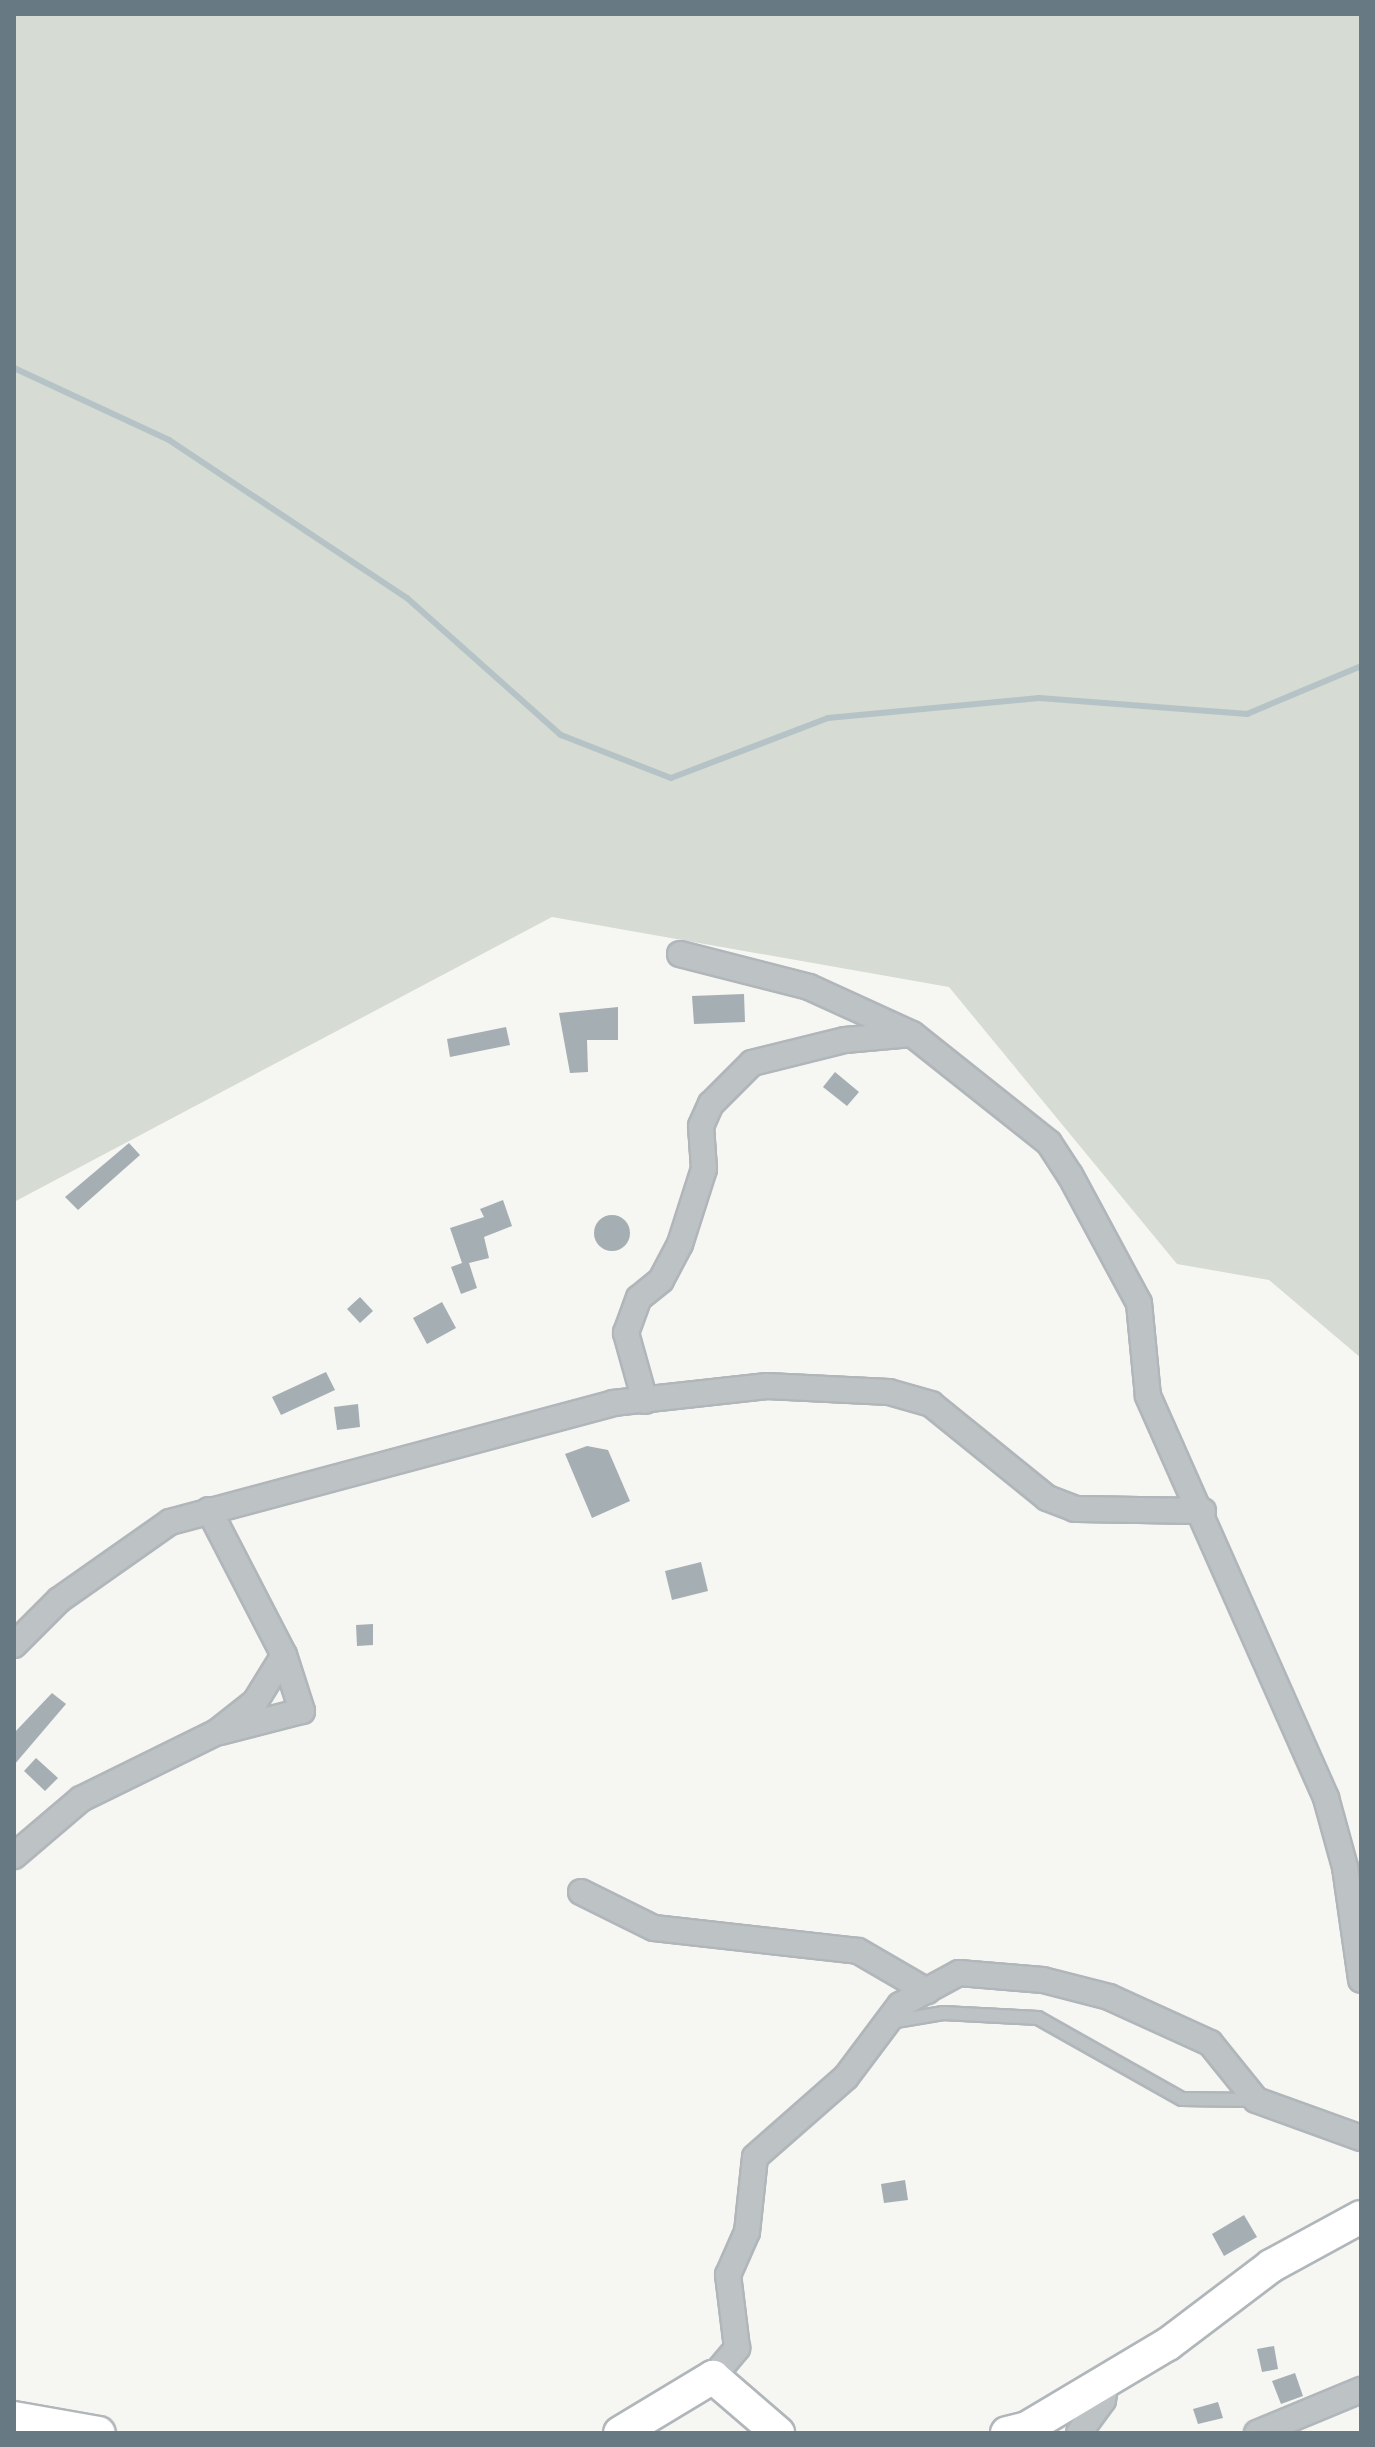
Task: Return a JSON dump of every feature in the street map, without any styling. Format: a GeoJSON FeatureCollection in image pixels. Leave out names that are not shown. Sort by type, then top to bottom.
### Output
{"type":"FeatureCollection","features":[{"type":"Feature","properties":{"kind":"street"},"geometry":{"type":"LineString","coordinates":[[680,954],[821,991],[912,1034],[1049,1143],[1085,1199],[1139,1303],[1148,1396],[1203,1511],[1326,1798],[1345,1867],[1361,1980]]}},
{"type":"Feature","properties":{"kind":"street"},"geometry":{"type":"LineString","coordinates":[[645,1401],[626,1333],[639,1298],[661,1280],[680,1244],[704,1169],[701,1126],[711,1104],[752,1063],[845,1040],[912,1034]]}},
{"type":"Feature","properties":{"kind":"street"},"geometry":{"type":"LineString","coordinates":[[14,1645],[133,1543],[209,1510],[437,1454],[556,1414],[767,1386],[889,1392],[931,1404],[1047,1498],[1075,1509],[1203,1511]]}},
{"type":"Feature","properties":{"kind":"street"},"geometry":{"type":"LineString","coordinates":[[209,1510],[284,1655],[302,1711],[217,1732]]}},
{"type":"Feature","properties":{"kind":"street"},"geometry":{"type":"LineString","coordinates":[[14,1856],[81,1799],[217,1732],[255,1702],[284,1655]]}},
{"type":"Feature","properties":{"kind":"street"},"geometry":{"type":"LineString","coordinates":[[581,1892],[654,1928],[858,1951],[927,1991]]}},
{"type":"Feature","properties":{"kind":"street"},"geometry":{"type":"LineString","coordinates":[[620,2433],[713,2377],[737,2348],[728,2275],[747,2232],[755,2157],[846,2077],[884,2023],[927,1991],[959,1973],[1043,1980],[1109,1997],[1210,2043],[1256,2100],[1361,2138]]}},
{"type":"Feature","properties":{"kind":"street"},"geometry":{"type":"LineString","coordinates":[[1007,2433],[1106,2381],[1271,2266],[1361,2217]]}},
{"type":"Feature","properties":{"kind":"street"},"geometry":{"type":"LineString","coordinates":[[713,2377],[778,2433]]}},
{"type":"Feature","properties":{"kind":"street"},"geometry":{"type":"LineString","coordinates":[[1079,2433],[1103,2400],[1106,2381]]}},
{"type":"Feature","properties":{"kind":"street"},"geometry":{"type":"LineString","coordinates":[[1257,2433],[1361,2390]]}},
{"type":"Feature","properties":{"kind":"street"},"geometry":{"type":"LineString","coordinates":[[14,2418],[99,2433]]}},
{"type":"Feature","properties":{"kind":"lane"},"geometry":{"type":"LineString","coordinates":[[884,2023],[943,2013],[1038,2018],[1182,2099],[1256,2100]]}},
{"type":"Feature","properties":{"kind":"shaded area"},"geometry":{"type":"Polygon","coordinates":[[[14,14],[1361,14],[1361,1358],[1269,1280],[1177,1264],[949,987],[552,917],[14,1202],[14,14]]]}},
{"type":"Feature","properties":{"kind":"building"},"geometry":{"type":"Polygon","coordinates":[[[744,994],[745,1022],[694,1024],[692,996],[744,994]]]}},
{"type":"Feature","properties":{"kind":"building"},"geometry":{"type":"Polygon","coordinates":[[[618,1007],[618,1040],[587,1040],[588,1072],[570,1073],[559,1013],[618,1007]]]}},
{"type":"Feature","properties":{"kind":"building"},"geometry":{"type":"Polygon","coordinates":[[[506,1027],[510,1045],[450,1057],[447,1039],[506,1027]]]}},
{"type":"Feature","properties":{"kind":"building"},"geometry":{"type":"Polygon","coordinates":[[[835,1072],[859,1092],[847,1106],[823,1087],[835,1072]]]}},
{"type":"Feature","properties":{"kind":"building"},"geometry":{"type":"Polygon","coordinates":[[[129,1143],[140,1155],[78,1210],[65,1197],[129,1143]]]}},
{"type":"Feature","properties":{"kind":"building"},"geometry":{"type":"Polygon","coordinates":[[[503,1200],[512,1226],[484,1237],[489,1258],[469,1263],[477,1288],[461,1294],[451,1267],[462,1263],[450,1228],[484,1217],[480,1209],[503,1200]]]}},
{"type":"Feature","properties":{"kind":"building"},"geometry":{"type":"Polygon","coordinates":[[[612,1215],[625,1220],[630,1233],[625,1246],[612,1251],[599,1246],[594,1233],[599,1220],[612,1215]]]}},
{"type":"Feature","properties":{"kind":"building"},"geometry":{"type":"Polygon","coordinates":[[[360,1297],[373,1311],[360,1323],[347,1309],[360,1297]]]}},
{"type":"Feature","properties":{"kind":"building"},"geometry":{"type":"Polygon","coordinates":[[[442,1302],[456,1328],[427,1344],[413,1318],[442,1302]]]}},
{"type":"Feature","properties":{"kind":"building"},"geometry":{"type":"Polygon","coordinates":[[[326,1372],[335,1390],[281,1415],[272,1397],[326,1372]]]}},
{"type":"Feature","properties":{"kind":"building"},"geometry":{"type":"Polygon","coordinates":[[[358,1404],[360,1427],[337,1430],[334,1407],[358,1404]]]}},
{"type":"Feature","properties":{"kind":"building"},"geometry":{"type":"Polygon","coordinates":[[[587,1446],[608,1450],[630,1501],[592,1518],[565,1454],[587,1446]]]}},
{"type":"Feature","properties":{"kind":"building"},"geometry":{"type":"Polygon","coordinates":[[[701,1562],[708,1591],[672,1600],[665,1571],[701,1562]]]}},
{"type":"Feature","properties":{"kind":"building"},"geometry":{"type":"Polygon","coordinates":[[[373,1624],[373,1645],[357,1646],[356,1625],[373,1624]]]}},
{"type":"Feature","properties":{"kind":"building"},"geometry":{"type":"Polygon","coordinates":[[[52,1693],[66,1704],[14,1765],[14,1733],[52,1693]]]}},
{"type":"Feature","properties":{"kind":"building"},"geometry":{"type":"Polygon","coordinates":[[[36,1758],[58,1778],[45,1791],[24,1771],[36,1758]]]}},
{"type":"Feature","properties":{"kind":"building"},"geometry":{"type":"Polygon","coordinates":[[[905,2180],[908,2200],[884,2203],[881,2184],[905,2180]]]}},
{"type":"Feature","properties":{"kind":"building"},"geometry":{"type":"Polygon","coordinates":[[[1244,2215],[1257,2237],[1224,2256],[1212,2234],[1244,2215]]]}},
{"type":"Feature","properties":{"kind":"building"},"geometry":{"type":"Polygon","coordinates":[[[1274,2346],[1278,2369],[1262,2372],[1257,2349],[1274,2346]]]}},
{"type":"Feature","properties":{"kind":"building"},"geometry":{"type":"Polygon","coordinates":[[[1295,2373],[1303,2396],[1281,2404],[1272,2381],[1295,2373]]]}},
{"type":"Feature","properties":{"kind":"building"},"geometry":{"type":"Polygon","coordinates":[[[1218,2402],[1223,2418],[1198,2424],[1193,2409],[1218,2402]]]}},
{"type":"Feature","properties":{"kind":"waterway"},"geometry":{"type":"LineString","coordinates":[[14,368],[169,440],[407,598],[561,735],[671,778],[828,718],[1039,698],[1247,714],[1361,666]]}}]}
